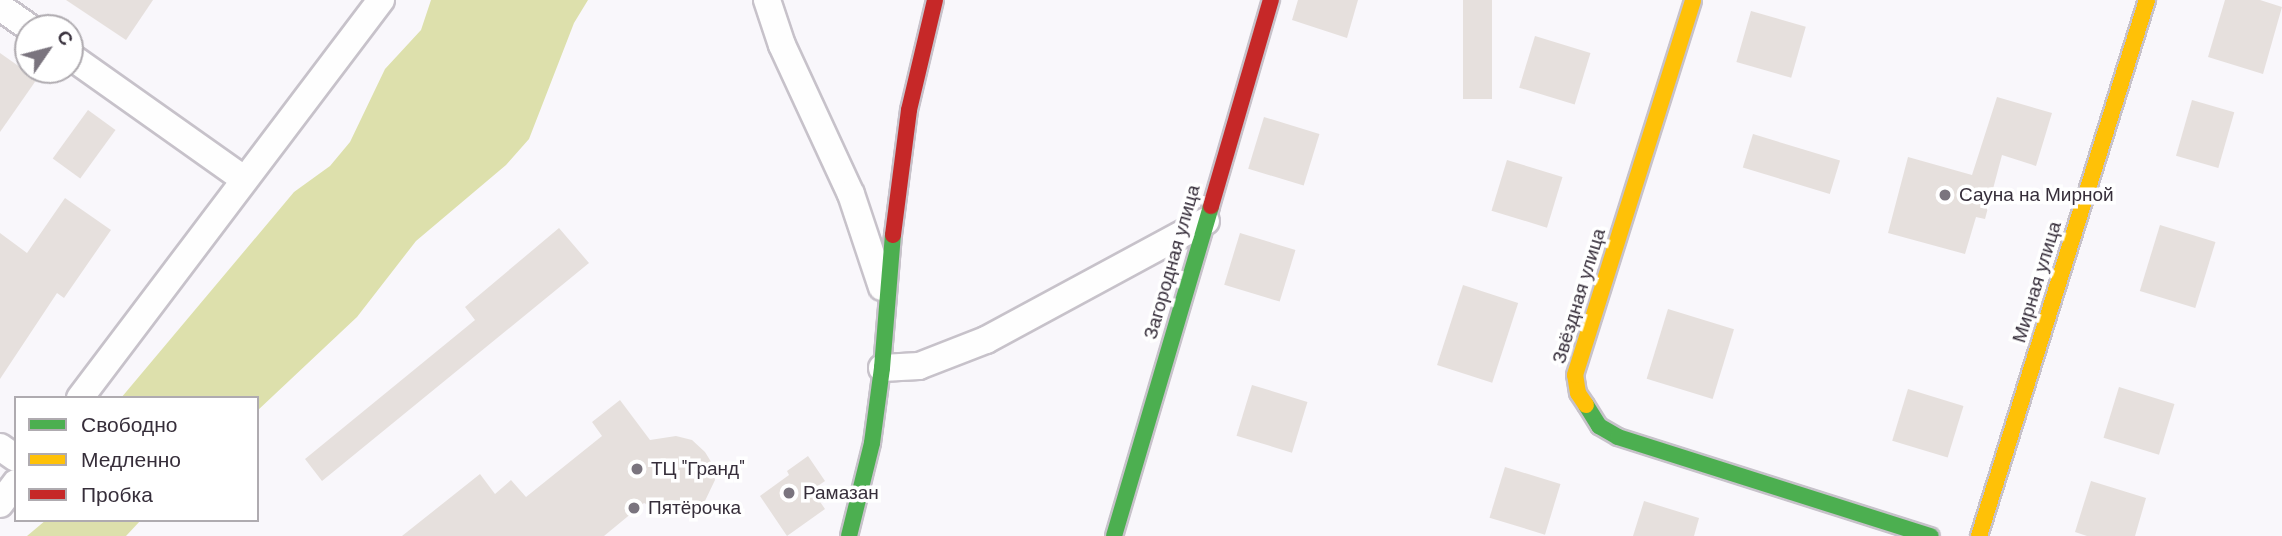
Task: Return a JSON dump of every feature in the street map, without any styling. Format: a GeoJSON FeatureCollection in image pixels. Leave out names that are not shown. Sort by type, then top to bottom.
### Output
{"type":"FeatureCollection","features":[{"type":"Feature","properties":{"kind":"street"},"geometry":{"type":"LineString","coordinates":[[81,396],[381,0]]}},
{"type":"Feature","properties":{"kind":"street"},"geometry":{"type":"LineString","coordinates":[[767,0],[782,46],[851,194],[886,299]]}},
{"type":"Feature","properties":{"kind":"street"},"geometry":{"type":"LineString","coordinates":[[849,536],[872,443],[909,110],[935,0]]}},
{"type":"Feature","properties":{"kind":"street","name":"Загородная улица"},"geometry":{"type":"LineString","coordinates":[[1114,536],[1271,0]]}},
{"type":"Feature","properties":{"kind":"street","name":"Звёздная улица"},"geometry":{"type":"LineString","coordinates":[[1693,0],[1576,375],[1578,393],[1599,426],[1618,437],[1931,536]]}},
{"type":"Feature","properties":{"kind":"street","name":"Мирная улица"},"geometry":{"type":"LineString","coordinates":[[1979,536],[2147,0]]}},
{"type":"Feature","properties":{"kind":"street"},"geometry":{"type":"LineString","coordinates":[[84,66],[244,179]]}},
{"type":"Feature","properties":{"kind":"street"},"geometry":{"type":"LineString","coordinates":[[882,368],[919,366],[986,340],[1206,221]]}},
{"type":"Feature","properties":{"kind":"street"},"geometry":{"type":"LineString","coordinates":[[0,504],[14,486]]}},
{"type":"Feature","properties":{"kind":"green space"},"geometry":{"type":"Polygon","coordinates":[[[431,0],[588,0],[574,23],[529,139],[506,165],[416,241],[357,317],[259,409],[259,396],[123,396],[294,192],[330,166],[350,142],[385,69],[421,30],[431,0]]]}},
{"type":"Feature","properties":{"kind":"green space"},"geometry":{"type":"Polygon","coordinates":[[[44,522],[139,522],[126,536],[27,536],[44,522]]]}},
{"type":"Feature","properties":{"kind":"building"},"geometry":{"type":"Polygon","coordinates":[[[66,0],[153,0],[126,40],[66,0]]]}},
{"type":"Feature","properties":{"kind":"building"},"geometry":{"type":"Polygon","coordinates":[[[1298,0],[1358,0],[1347,38],[1292,20],[1298,0]]]}},
{"type":"Feature","properties":{"kind":"building"},"geometry":{"type":"Polygon","coordinates":[[[1463,0],[1492,0],[1492,99],[1463,99],[1463,0]]]}},
{"type":"Feature","properties":{"kind":"building"},"geometry":{"type":"Polygon","coordinates":[[[2225,0],[2260,0],[2282,7],[2263,74],[2208,57],[2225,0]]]}},
{"type":"Feature","properties":{"kind":"building"},"geometry":{"type":"Polygon","coordinates":[[[1751,11],[1806,27],[1791,78],[1736,62],[1751,11]]]}},
{"type":"Feature","properties":{"kind":"building"},"geometry":{"type":"Polygon","coordinates":[[[1535,36],[1590,53],[1575,105],[1519,88],[1535,36]]]}},
{"type":"Feature","properties":{"kind":"building"},"geometry":{"type":"Polygon","coordinates":[[[0,53],[14,63],[14,84],[34,84],[0,132],[0,53]]]}},
{"type":"Feature","properties":{"kind":"building","name":"Сауна на Мирной"},"geometry":{"type":"Polygon","coordinates":[[[1997,97],[2052,113],[2036,166],[2002,155],[1985,219],[1976,217],[1965,254],[1888,233],[1908,157],[1972,175],[1997,97]]]}},
{"type":"Feature","properties":{"kind":"building"},"geometry":{"type":"Polygon","coordinates":[[[2192,100],[2234,112],[2218,168],[2176,156],[2192,100]]]}},
{"type":"Feature","properties":{"kind":"building"},"geometry":{"type":"Polygon","coordinates":[[[88,110],[116,130],[80,179],[53,159],[88,110]]]}},
{"type":"Feature","properties":{"kind":"building"},"geometry":{"type":"Polygon","coordinates":[[[1264,117],[1319,134],[1304,186],[1248,169],[1264,117]]]}},
{"type":"Feature","properties":{"kind":"building"},"geometry":{"type":"Polygon","coordinates":[[[1753,134],[1840,161],[1830,194],[1743,167],[1753,134]]]}},
{"type":"Feature","properties":{"kind":"building"},"geometry":{"type":"Polygon","coordinates":[[[1507,160],[1562,177],[1547,228],[1492,211],[1507,160]]]}},
{"type":"Feature","properties":{"kind":"building"},"geometry":{"type":"Polygon","coordinates":[[[65,198],[111,230],[64,298],[57,293],[0,379],[0,233],[27,253],[65,198]]]}},
{"type":"Feature","properties":{"kind":"building"},"geometry":{"type":"Polygon","coordinates":[[[2160,225],[2215,242],[2195,308],[2140,291],[2160,225]]]}},
{"type":"Feature","properties":{"kind":"building"},"geometry":{"type":"Polygon","coordinates":[[[559,228],[589,263],[322,481],[305,459],[475,320],[465,307],[559,228]]]}},
{"type":"Feature","properties":{"kind":"building"},"geometry":{"type":"Polygon","coordinates":[[[1240,233],[1295,250],[1280,302],[1224,285],[1240,233]]]}},
{"type":"Feature","properties":{"kind":"building"},"geometry":{"type":"Polygon","coordinates":[[[1463,285],[1518,303],[1492,383],[1437,365],[1463,285]]]}},
{"type":"Feature","properties":{"kind":"building"},"geometry":{"type":"Polygon","coordinates":[[[1668,309],[1734,329],[1713,399],[1647,379],[1668,309]]]}},
{"type":"Feature","properties":{"kind":"building"},"geometry":{"type":"Polygon","coordinates":[[[1252,385],[1307,402],[1292,453],[1237,436],[1252,385]]]}},
{"type":"Feature","properties":{"kind":"building"},"geometry":{"type":"Polygon","coordinates":[[[2119,387],[2174,404],[2159,455],[2104,438],[2119,387]]]}},
{"type":"Feature","properties":{"kind":"building"},"geometry":{"type":"Polygon","coordinates":[[[1908,389],[1963,406],[1948,458],[1892,441],[1908,389]]]}},
{"type":"Feature","properties":{"kind":"building","name":"ТЦ \"Гранд\""},"geometry":{"type":"Polygon","coordinates":[[[620,400],[650,440],[676,436],[692,440],[705,452],[713,465],[715,480],[704,503],[682,515],[669,515],[644,503],[604,536],[402,536],[480,474],[495,494],[511,480],[526,497],[602,436],[592,422],[620,400]]]}},
{"type":"Feature","properties":{"kind":"building","name":"Рамазан"},"geometry":{"type":"Polygon","coordinates":[[[808,456],[825,481],[812,490],[825,509],[787,536],[760,496],[789,475],[787,471],[808,456]]]}},
{"type":"Feature","properties":{"kind":"building"},"geometry":{"type":"Polygon","coordinates":[[[1505,467],[1560,484],[1545,535],[1490,518],[1505,467]]]}},
{"type":"Feature","properties":{"kind":"building"},"geometry":{"type":"Polygon","coordinates":[[[2091,481],[2146,498],[2135,536],[2087,536],[2075,532],[2091,481]]]}},
{"type":"Feature","properties":{"kind":"building"},"geometry":{"type":"Polygon","coordinates":[[[1644,501],[1699,518],[1694,536],[1633,536],[1644,501]]]}},
{"type":"Feature","properties":{"kind":"traffic: fast"},"geometry":{"type":"LineString","coordinates":[[1114,536],[1211,206]]}},
{"type":"Feature","properties":{"kind":"traffic: fast"},"geometry":{"type":"LineString","coordinates":[[849,536],[872,443],[882,368],[893,235]]}},
{"type":"Feature","properties":{"kind":"traffic: fast"},"geometry":{"type":"LineString","coordinates":[[1586,405],[1599,426],[1618,437],[1931,536]]}},
{"type":"Feature","properties":{"kind":"traffic: slow"},"geometry":{"type":"LineString","coordinates":[[1586,405],[1578,393],[1575,375],[1693,0]]}},
{"type":"Feature","properties":{"kind":"traffic: slow"},"geometry":{"type":"LineString","coordinates":[[1979,536],[2147,0]]}},
{"type":"Feature","properties":{"kind":"traffic: jam"},"geometry":{"type":"LineString","coordinates":[[893,235],[909,110],[935,0]]}},
{"type":"Feature","properties":{"kind":"traffic: jam"},"geometry":{"type":"LineString","coordinates":[[1211,206],[1271,0]]}},
{"type":"Feature","properties":{"kind":"place","name":"Сауна на Мирной"},"geometry":{"type":"Point","coordinates":[1945,195]}},
{"type":"Feature","properties":{"kind":"place","name":"ТЦ \"Гранд\""},"geometry":{"type":"Point","coordinates":[637,469]}},
{"type":"Feature","properties":{"kind":"place","name":"Рамазан"},"geometry":{"type":"Point","coordinates":[789,493]}},
{"type":"Feature","properties":{"kind":"place","name":"Пятёрочка"},"geometry":{"type":"Point","coordinates":[634,508]}}]}
